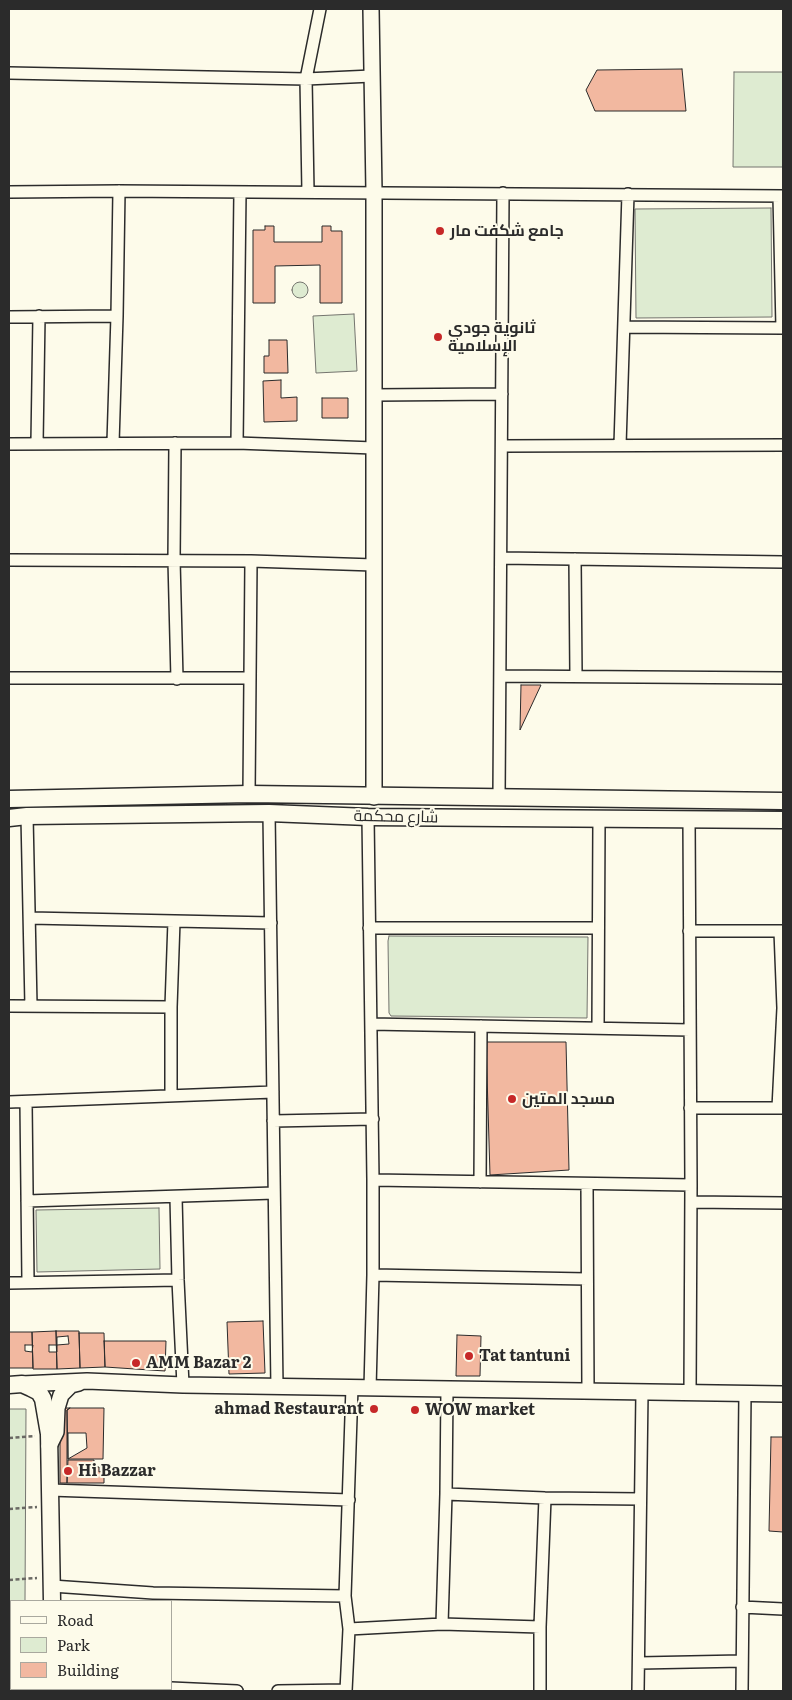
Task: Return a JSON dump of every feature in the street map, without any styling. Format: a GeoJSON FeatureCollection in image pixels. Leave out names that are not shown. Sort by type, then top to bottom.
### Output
{"type":"FeatureCollection","features":[{"type":"Feature","properties":{"kind":"main road","name":"شارع محكمة"},"geometry":{"type":"LineString","coordinates":[[9,800],[249,794],[783,802]]}},
{"type":"Feature","properties":{"kind":"main road","name":"شارع محكمة"},"geometry":{"type":"LineString","coordinates":[[9,818],[27,816],[269,813],[368,817],[783,820]]}},
{"type":"Feature","properties":{"kind":"main road"},"geometry":{"type":"LineString","coordinates":[[15,1385],[38,1392],[43,1400],[49,1440],[51,1588]]}},
{"type":"Feature","properties":{"kind":"street"},"geometry":{"type":"LineString","coordinates":[[308,192],[306,79],[320,9]]}},
{"type":"Feature","properties":{"kind":"street"},"geometry":{"type":"LineString","coordinates":[[370,9],[374,192],[374,797]]}},
{"type":"Feature","properties":{"kind":"street"},"geometry":{"type":"LineString","coordinates":[[9,74],[306,79],[372,76]]}},
{"type":"Feature","properties":{"kind":"street"},"geometry":{"type":"LineString","coordinates":[[113,444],[119,191]]}},
{"type":"Feature","properties":{"kind":"street"},"geometry":{"type":"LineString","coordinates":[[9,192],[374,192],[781,196],[783,328],[624,327]]}},
{"type":"Feature","properties":{"kind":"street"},"geometry":{"type":"LineString","coordinates":[[237,443],[240,192]]}},
{"type":"Feature","properties":{"kind":"street"},"geometry":{"type":"LineString","coordinates":[[500,798],[503,193]]}},
{"type":"Feature","properties":{"kind":"street"},"geometry":{"type":"LineString","coordinates":[[620,445],[628,194]]}},
{"type":"Feature","properties":{"kind":"street"},"geometry":{"type":"LineString","coordinates":[[37,444],[39,316]]}},
{"type":"Feature","properties":{"kind":"street"},"geometry":{"type":"LineString","coordinates":[[9,317],[117,316]]}},
{"type":"Feature","properties":{"kind":"street"},"geometry":{"type":"LineString","coordinates":[[374,396],[502,394]]}},
{"type":"Feature","properties":{"kind":"street"},"geometry":{"type":"LineString","coordinates":[[175,443],[174,560],[178,679]]}},
{"type":"Feature","properties":{"kind":"street"},"geometry":{"type":"LineString","coordinates":[[9,444],[237,443],[374,448]]}},
{"type":"Feature","properties":{"kind":"street"},"geometry":{"type":"LineString","coordinates":[[502,446],[783,445]]}},
{"type":"Feature","properties":{"kind":"street"},"geometry":{"type":"LineString","coordinates":[[501,558],[783,562]]}},
{"type":"Feature","properties":{"kind":"street"},"geometry":{"type":"LineString","coordinates":[[575,559],[576,676]]}},
{"type":"Feature","properties":{"kind":"street"},"geometry":{"type":"LineString","coordinates":[[9,560],[251,561],[374,565]]}},
{"type":"Feature","properties":{"kind":"street"},"geometry":{"type":"LineString","coordinates":[[249,794],[251,561]]}},
{"type":"Feature","properties":{"kind":"street"},"geometry":{"type":"LineString","coordinates":[[500,676],[783,678]]}},
{"type":"Feature","properties":{"kind":"street"},"geometry":{"type":"LineString","coordinates":[[9,678],[249,678]]}},
{"type":"Feature","properties":{"kind":"street"},"geometry":{"type":"LineString","coordinates":[[269,813],[277,1386]]}},
{"type":"Feature","properties":{"kind":"street"},"geometry":{"type":"LineString","coordinates":[[27,816],[31,1006]]}},
{"type":"Feature","properties":{"kind":"street"},"geometry":{"type":"LineString","coordinates":[[368,817],[373,1180],[370,1388]]}},
{"type":"Feature","properties":{"kind":"street"},"geometry":{"type":"LineString","coordinates":[[598,1028],[599,819]]}},
{"type":"Feature","properties":{"kind":"street"},"geometry":{"type":"LineString","coordinates":[[689,819],[690,1393]]}},
{"type":"Feature","properties":{"kind":"street"},"geometry":{"type":"LineString","coordinates":[[30,918],[271,923]]}},
{"type":"Feature","properties":{"kind":"street"},"geometry":{"type":"LineString","coordinates":[[171,1096],[170,1007],[174,921]]}},
{"type":"Feature","properties":{"kind":"street"},"geometry":{"type":"LineString","coordinates":[[369,928],[598,928]]}},
{"type":"Feature","properties":{"kind":"street"},"geometry":{"type":"LineString","coordinates":[[689,931],[782,931],[783,1008],[781,1108],[690,1108]]}},
{"type":"Feature","properties":{"kind":"street"},"geometry":{"type":"LineString","coordinates":[[9,1006],[170,1007]]}},
{"type":"Feature","properties":{"kind":"street"},"geometry":{"type":"LineString","coordinates":[[371,1024],[690,1030]]}},
{"type":"Feature","properties":{"kind":"street"},"geometry":{"type":"LineString","coordinates":[[480,1182],[481,1026]]}},
{"type":"Feature","properties":{"kind":"street"},"geometry":{"type":"LineString","coordinates":[[9,1102],[273,1092]]}},
{"type":"Feature","properties":{"kind":"street"},"geometry":{"type":"LineString","coordinates":[[26,1102],[28,1282]]}},
{"type":"Feature","properties":{"kind":"street"},"geometry":{"type":"LineString","coordinates":[[273,1121],[372,1119]]}},
{"type":"Feature","properties":{"kind":"street"},"geometry":{"type":"LineString","coordinates":[[373,1180],[691,1185]]}},
{"type":"Feature","properties":{"kind":"street"},"geometry":{"type":"LineString","coordinates":[[587,1184],[588,1391]]}},
{"type":"Feature","properties":{"kind":"street"},"geometry":{"type":"LineString","coordinates":[[27,1201],[274,1193]]}},
{"type":"Feature","properties":{"kind":"street"},"geometry":{"type":"LineString","coordinates":[[176,1196],[183,1385]]}},
{"type":"Feature","properties":{"kind":"street"},"geometry":{"type":"LineString","coordinates":[[691,1202],[783,1202]]}},
{"type":"Feature","properties":{"kind":"street"},"geometry":{"type":"LineString","coordinates":[[373,1275],[587,1279]]}},
{"type":"Feature","properties":{"kind":"street"},"geometry":{"type":"LineString","coordinates":[[9,1283],[178,1280]]}},
{"type":"Feature","properties":{"kind":"street"},"geometry":{"type":"LineString","coordinates":[[49,1440],[56,1432],[57,1408],[61,1395],[71,1386],[87,1381]]}},
{"type":"Feature","properties":{"kind":"street"},"geometry":{"type":"LineString","coordinates":[[15,1385],[87,1381],[183,1385],[783,1394]]}},
{"type":"Feature","properties":{"kind":"street"},"geometry":{"type":"LineString","coordinates":[[278,1691],[346,1690],[349,1629],[345,1596],[352,1387]]}},
{"type":"Feature","properties":{"kind":"street"},"geometry":{"type":"LineString","coordinates":[[442,1624],[447,1389]]}},
{"type":"Feature","properties":{"kind":"street"},"geometry":{"type":"LineString","coordinates":[[638,1691],[642,1392]]}},
{"type":"Feature","properties":{"kind":"street"},"geometry":{"type":"LineString","coordinates":[[742,1691],[745,1393]]}},
{"type":"Feature","properties":{"kind":"street"},"geometry":{"type":"LineString","coordinates":[[446,1494],[640,1499]]}},
{"type":"Feature","properties":{"kind":"street"},"geometry":{"type":"LineString","coordinates":[[50,1498],[349,1500]]}},
{"type":"Feature","properties":{"kind":"street"},"geometry":{"type":"LineString","coordinates":[[540,1691],[540,1627],[546,1498]]}},
{"type":"Feature","properties":{"kind":"street"},"geometry":{"type":"LineString","coordinates":[[51,1588],[153,1597],[345,1596]]}},
{"type":"Feature","properties":{"kind":"street"},"geometry":{"type":"LineString","coordinates":[[742,1607],[783,1609]]}},
{"type":"Feature","properties":{"kind":"street"},"geometry":{"type":"LineString","coordinates":[[349,1629],[442,1624],[540,1627]]}},
{"type":"Feature","properties":{"kind":"street"},"geometry":{"type":"LineString","coordinates":[[639,1663],[742,1661]]}},
{"type":"Feature","properties":{"kind":"street"},"geometry":{"type":"LineString","coordinates":[[172,1688],[237,1691]]}},
{"type":"Feature","properties":{"kind":"path"},"geometry":{"type":"LineString","coordinates":[[9,1438],[49,1440]]}},
{"type":"Feature","properties":{"kind":"path"},"geometry":{"type":"LineString","coordinates":[[9,1509],[50,1498]]}},
{"type":"Feature","properties":{"kind":"path"},"geometry":{"type":"LineString","coordinates":[[9,1580],[51,1588]]}},
{"type":"Feature","properties":{"kind":"green space"},"geometry":{"type":"Polygon","coordinates":[[[734,72],[783,72],[783,167],[733,167],[734,72]]]}},
{"type":"Feature","properties":{"kind":"green space"},"geometry":{"type":"Polygon","coordinates":[[[771,208],[772,317],[636,318],[635,209],[771,208]]]}},
{"type":"Feature","properties":{"kind":"green space"},"geometry":{"type":"Polygon","coordinates":[[[297,282],[303,282],[308,287],[306,296],[297,298],[292,293],[292,287],[297,282]]]}},
{"type":"Feature","properties":{"kind":"green space"},"geometry":{"type":"Polygon","coordinates":[[[354,314],[357,371],[316,373],[313,316],[354,314]]]}},
{"type":"Feature","properties":{"kind":"green space"},"geometry":{"type":"Polygon","coordinates":[[[389,936],[588,937],[587,1018],[391,1016],[389,1013],[389,936]]]}},
{"type":"Feature","properties":{"kind":"green space"},"geometry":{"type":"Polygon","coordinates":[[[159,1208],[160,1269],[37,1272],[36,1210],[159,1208]]]}},
{"type":"Feature","properties":{"kind":"green space"},"geometry":{"type":"Polygon","coordinates":[[[9,1409],[26,1409],[25,1600],[10,1600],[10,1690],[25,1691],[9,1691],[9,1409]]]}},
{"type":"Feature","properties":{"kind":"building"},"geometry":{"type":"Polygon","coordinates":[[[682,69],[686,111],[595,111],[586,90],[597,70],[682,69]]]}},
{"type":"Feature","properties":{"kind":"building"},"geometry":{"type":"Polygon","coordinates":[[[265,226],[274,226],[274,242],[322,242],[322,226],[331,226],[331,231],[342,231],[342,303],[320,303],[320,265],[275,266],[275,303],[253,303],[253,230],[265,230],[265,226]]]}},
{"type":"Feature","properties":{"kind":"building"},"geometry":{"type":"Polygon","coordinates":[[[269,340],[287,340],[288,373],[264,373],[264,356],[269,356],[269,340]]]}},
{"type":"Feature","properties":{"kind":"building"},"geometry":{"type":"Polygon","coordinates":[[[281,380],[281,398],[297,397],[297,421],[264,422],[263,381],[281,380]]]}},
{"type":"Feature","properties":{"kind":"building"},"geometry":{"type":"Polygon","coordinates":[[[322,398],[348,398],[348,418],[322,418],[322,398]]]}},
{"type":"Feature","properties":{"kind":"building"},"geometry":{"type":"Polygon","coordinates":[[[521,685],[541,685],[520,730],[521,685]]]}},
{"type":"Feature","properties":{"kind":"building"},"geometry":{"type":"Polygon","coordinates":[[[486,1042],[566,1042],[569,1170],[490,1175],[486,1042]]]}},
{"type":"Feature","properties":{"kind":"building"},"geometry":{"type":"Polygon","coordinates":[[[263,1321],[265,1373],[229,1374],[227,1322],[263,1321]]]}},
{"type":"Feature","properties":{"kind":"building"},"geometry":{"type":"Polygon","coordinates":[[[56,1331],[57,1369],[33,1369],[32,1332],[56,1331]]]}},
{"type":"Feature","properties":{"kind":"building"},"geometry":{"type":"Polygon","coordinates":[[[56,1331],[79,1331],[80,1368],[57,1369],[56,1331]]]}},
{"type":"Feature","properties":{"kind":"building"},"geometry":{"type":"Polygon","coordinates":[[[9,1332],[32,1332],[33,1368],[9,1368],[9,1332]]]}},
{"type":"Feature","properties":{"kind":"building"},"geometry":{"type":"Polygon","coordinates":[[[79,1333],[104,1333],[105,1367],[80,1368],[79,1333]]]}},
{"type":"Feature","properties":{"kind":"building","name":"Tat tantuni"},"geometry":{"type":"Polygon","coordinates":[[[457,1335],[481,1336],[480,1376],[456,1376],[457,1335]]]}},
{"type":"Feature","properties":{"kind":"building"},"geometry":{"type":"Polygon","coordinates":[[[68,1336],[69,1344],[57,1345],[57,1337],[68,1336]]]}},
{"type":"Feature","properties":{"kind":"building"},"geometry":{"type":"Polygon","coordinates":[[[104,1341],[166,1341],[165,1371],[105,1367],[104,1341]]]}},
{"type":"Feature","properties":{"kind":"building"},"geometry":{"type":"Polygon","coordinates":[[[25,1345],[33,1345],[32,1352],[25,1351],[25,1345]]]}},
{"type":"Feature","properties":{"kind":"building"},"geometry":{"type":"Polygon","coordinates":[[[49,1345],[57,1345],[57,1352],[49,1352],[49,1345]]]}},
{"type":"Feature","properties":{"kind":"building"},"geometry":{"type":"Polygon","coordinates":[[[60,1408],[70,1408],[67,1410],[67,1483],[60,1483],[60,1408]]]}},
{"type":"Feature","properties":{"kind":"building"},"geometry":{"type":"Polygon","coordinates":[[[70,1408],[104,1408],[103,1459],[68,1459],[67,1410],[70,1408]]]}},
{"type":"Feature","properties":{"kind":"building"},"geometry":{"type":"Polygon","coordinates":[[[68,1433],[86,1433],[87,1448],[68,1459],[68,1433]]]}},
{"type":"Feature","properties":{"kind":"building"},"geometry":{"type":"Polygon","coordinates":[[[771,1437],[783,1437],[783,1532],[769,1531],[771,1437]]]}},
{"type":"Feature","properties":{"kind":"building"},"geometry":{"type":"Polygon","coordinates":[[[68,1460],[94,1460],[94,1467],[99,1467],[99,1472],[104,1470],[104,1483],[67,1483],[68,1460]]]}},
{"type":"Feature","properties":{"kind":"place","name":"جامع شكفت مار"},"geometry":{"type":"Point","coordinates":[440,231]}},
{"type":"Feature","properties":{"kind":"place","name":"ثانوية جودي الإسلامية"},"geometry":{"type":"Point","coordinates":[438,337]}},
{"type":"Feature","properties":{"kind":"place","name":"مسجد المتين"},"geometry":{"type":"Point","coordinates":[512,1099]}},
{"type":"Feature","properties":{"kind":"place","name":"Tat tantuni"},"geometry":{"type":"Point","coordinates":[469,1356]}},
{"type":"Feature","properties":{"kind":"place","name":"AMM Bazar 2"},"geometry":{"type":"Point","coordinates":[136,1363]}},
{"type":"Feature","properties":{"kind":"place","name":"ahmad Restaurant"},"geometry":{"type":"Point","coordinates":[374,1409]}},
{"type":"Feature","properties":{"kind":"place","name":"WOW market"},"geometry":{"type":"Point","coordinates":[415,1410]}},
{"type":"Feature","properties":{"kind":"place","name":"Hi Bazzar"},"geometry":{"type":"Point","coordinates":[68,1471]}}]}
